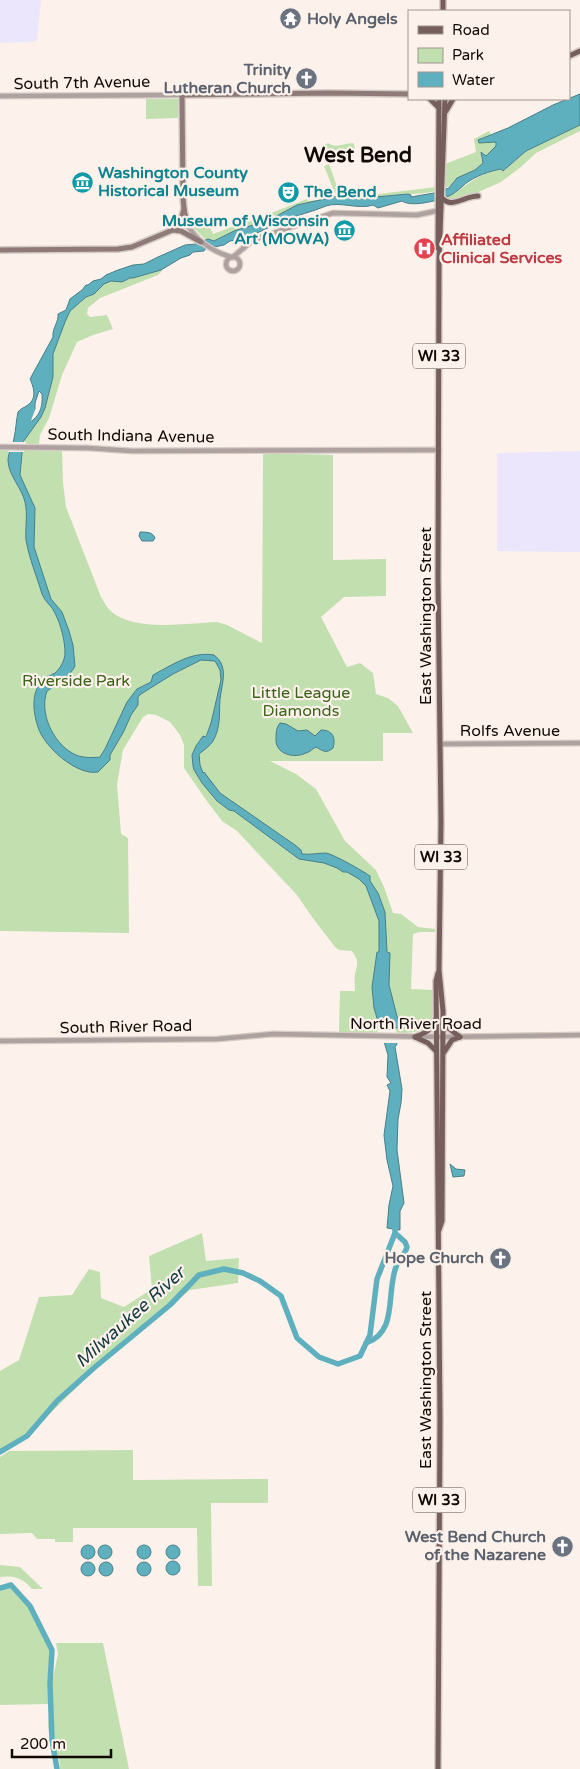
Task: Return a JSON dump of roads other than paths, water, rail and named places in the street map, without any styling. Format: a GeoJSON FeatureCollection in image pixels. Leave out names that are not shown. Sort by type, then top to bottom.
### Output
{"type":"FeatureCollection","features":[{"type":"Feature","properties":{"kind":"main road"},"geometry":{"type":"LineString","coordinates":[[400,93],[408,90]]}},
{"type":"Feature","properties":{"kind":"main road"},"geometry":{"type":"LineString","coordinates":[[400,93],[408,94]]}},
{"type":"Feature","properties":{"kind":"main road","name":"South 7th Avenue"},"geometry":{"type":"LineString","coordinates":[[182,95],[400,93]]}},
{"type":"Feature","properties":{"kind":"main road"},"geometry":{"type":"LineString","coordinates":[[0,250],[118,249],[132,247],[187,224],[184,209],[182,95]]}},
{"type":"Feature","properties":{"kind":"main road"},"geometry":{"type":"LineString","coordinates":[[431,100],[439,108]]}},
{"type":"Feature","properties":{"kind":"main road","name":"WI 33"},"geometry":{"type":"LineString","coordinates":[[439,100],[441,200]]}},
{"type":"Feature","properties":{"kind":"main road","name":"WI 33"},"geometry":{"type":"LineString","coordinates":[[440,179],[445,100]]}},
{"type":"Feature","properties":{"kind":"main road"},"geometry":{"type":"LineString","coordinates":[[445,114],[452,100]]}},
{"type":"Feature","properties":{"kind":"main road"},"geometry":{"type":"LineString","coordinates":[[441,200],[451,203],[468,197],[478,196]]}},
{"type":"Feature","properties":{"kind":"main road","name":"East Washington Street"},"geometry":{"type":"LineString","coordinates":[[439,1230],[442,1222],[443,1054],[441,980],[439,970],[441,907],[439,210],[441,200]]}},
{"type":"Feature","properties":{"kind":"main road"},"geometry":{"type":"LineString","coordinates":[[179,227],[184,209]]}},
{"type":"Feature","properties":{"kind":"main road"},"geometry":{"type":"LineString","coordinates":[[172,230],[181,231],[201,242]]}},
{"type":"Feature","properties":{"kind":"main road","name":"East Washington Street"},"geometry":{"type":"LineString","coordinates":[[438,1769],[439,1230],[437,1222],[436,980],[439,970]]}},
{"type":"Feature","properties":{"kind":"main road"},"geometry":{"type":"LineString","coordinates":[[415,1037],[428,1031],[436,1018]]}},
{"type":"Feature","properties":{"kind":"main road"},"geometry":{"type":"LineString","coordinates":[[443,1024],[460,1037]]}},
{"type":"Feature","properties":{"kind":"main road"},"geometry":{"type":"LineString","coordinates":[[415,1037],[428,1043],[436,1051]]}},
{"type":"Feature","properties":{"kind":"main road"},"geometry":{"type":"LineString","coordinates":[[443,1054],[452,1040],[460,1037]]}},
{"type":"Feature","properties":{"kind":"street","name":"South 7th Avenue"},"geometry":{"type":"LineString","coordinates":[[0,96],[182,95]]}},
{"type":"Feature","properties":{"kind":"street"},"geometry":{"type":"LineString","coordinates":[[227,266],[228,259],[253,240],[333,213],[417,215],[439,210]]}},
{"type":"Feature","properties":{"kind":"street"},"geometry":{"type":"LineString","coordinates":[[187,224],[201,242],[214,251],[229,269],[238,269],[244,246]]}},
{"type":"Feature","properties":{"kind":"street"},"geometry":{"type":"LineString","coordinates":[[214,251],[238,258],[240,264]]}},
{"type":"Feature","properties":{"kind":"street","name":"South Indiana Avenue"},"geometry":{"type":"LineString","coordinates":[[0,447],[88,448],[132,451],[439,450]]}},
{"type":"Feature","properties":{"kind":"street","name":"Rolfs Avenue"},"geometry":{"type":"LineString","coordinates":[[440,744],[580,743]]}},
{"type":"Feature","properties":{"kind":"street","name":"North River Road"},"geometry":{"type":"LineString","coordinates":[[252,1035],[319,1034],[378,1037],[580,1035]]}},
{"type":"Feature","properties":{"kind":"street","name":"South River Road"},"geometry":{"type":"LineString","coordinates":[[0,1041],[218,1039],[252,1035]]}},
{"type":"Feature","properties":{"kind":"water"},"geometry":{"type":"Polygon","coordinates":[[[580,94],[580,125],[526,151],[503,171],[501,169],[478,176],[446,197],[412,204],[402,201],[378,208],[373,205],[362,207],[337,204],[326,206],[288,219],[243,238],[230,241],[224,245],[193,252],[161,270],[122,282],[111,281],[104,284],[94,294],[86,297],[70,311],[53,354],[53,377],[45,408],[41,417],[23,442],[20,475],[35,508],[34,547],[51,599],[62,612],[73,645],[75,666],[73,670],[47,691],[45,700],[46,717],[49,726],[59,742],[75,755],[93,758],[100,757],[127,702],[137,689],[151,682],[153,675],[175,663],[198,655],[214,655],[222,664],[223,681],[216,736],[212,743],[199,754],[203,773],[220,793],[295,845],[301,850],[302,854],[330,854],[370,876],[370,881],[378,893],[385,912],[387,952],[390,953],[389,985],[400,1028],[393,1028],[397,1044],[395,1047],[402,1089],[398,1119],[397,1150],[404,1203],[400,1211],[400,1230],[387,1228],[393,1186],[384,1135],[390,1091],[387,1085],[391,1083],[387,1077],[388,1055],[374,1008],[372,987],[377,952],[379,952],[379,921],[366,886],[347,872],[324,863],[299,859],[234,811],[229,810],[217,801],[202,783],[194,770],[192,755],[203,736],[206,737],[211,723],[221,680],[220,670],[215,661],[201,660],[173,674],[141,694],[138,697],[138,705],[110,755],[110,760],[98,772],[90,772],[71,765],[62,759],[47,743],[41,735],[36,721],[35,695],[40,683],[55,673],[62,664],[65,656],[64,643],[57,618],[42,594],[31,561],[26,540],[25,502],[10,471],[8,457],[18,412],[33,399],[30,379],[53,337],[58,314],[66,310],[70,299],[86,285],[118,270],[144,264],[185,245],[196,244],[208,239],[214,241],[234,231],[269,220],[297,205],[352,193],[365,198],[408,194],[411,197],[449,188],[457,178],[475,170],[483,163],[481,152],[486,156],[496,146],[496,142],[479,143],[478,140],[508,128],[553,105],[570,100],[570,98],[580,94]],[[39,391],[35,409],[25,425],[37,416],[42,404],[42,394],[39,391]]]}},
{"type":"Feature","properties":{"kind":"water"},"geometry":{"type":"Polygon","coordinates":[[[140,532],[151,533],[155,538],[153,541],[142,541],[139,536],[140,532]]]}},
{"type":"Feature","properties":{"kind":"water"},"geometry":{"type":"Polygon","coordinates":[[[280,723],[286,724],[298,731],[307,730],[315,736],[321,730],[328,731],[334,738],[333,748],[323,751],[316,747],[301,755],[286,754],[279,748],[276,739],[276,731],[280,723]]]}},
{"type":"Feature","properties":{"kind":"water"},"geometry":{"type":"Polygon","coordinates":[[[450,1164],[456,1169],[465,1170],[464,1176],[453,1177],[450,1164]]]}},
{"type":"Feature","properties":{"kind":"water"},"geometry":{"type":"Polygon","coordinates":[[[88,1545],[93,1547],[95,1552],[93,1557],[88,1559],[83,1557],[81,1552],[83,1547],[88,1545]]]}},
{"type":"Feature","properties":{"kind":"water"},"geometry":{"type":"Polygon","coordinates":[[[105,1545],[110,1547],[112,1552],[110,1557],[105,1559],[100,1557],[98,1552],[100,1547],[105,1545]]]}},
{"type":"Feature","properties":{"kind":"water"},"geometry":{"type":"Polygon","coordinates":[[[144,1545],[149,1547],[151,1552],[149,1557],[144,1559],[139,1557],[137,1552],[139,1547],[144,1545]]]}},
{"type":"Feature","properties":{"kind":"water"},"geometry":{"type":"Polygon","coordinates":[[[173,1545],[178,1547],[180,1552],[178,1557],[173,1559],[168,1557],[166,1552],[168,1547],[173,1545]]]}},
{"type":"Feature","properties":{"kind":"water"},"geometry":{"type":"Polygon","coordinates":[[[173,1561],[178,1563],[180,1568],[178,1573],[173,1575],[168,1573],[166,1568],[168,1563],[173,1561]]]}},
{"type":"Feature","properties":{"kind":"water"},"geometry":{"type":"Polygon","coordinates":[[[88,1562],[93,1564],[95,1569],[93,1574],[88,1576],[83,1574],[81,1569],[83,1564],[88,1562]]]}},
{"type":"Feature","properties":{"kind":"water"},"geometry":{"type":"Polygon","coordinates":[[[106,1562],[111,1564],[113,1569],[111,1574],[106,1576],[101,1574],[99,1569],[101,1564],[106,1562]]]}},
{"type":"Feature","properties":{"kind":"water"},"geometry":{"type":"Polygon","coordinates":[[[144,1562],[149,1564],[151,1569],[149,1574],[144,1576],[139,1574],[137,1569],[139,1564],[144,1562]]]}},
{"type":"Feature","properties":{"kind":"waterway","name":"Milwaukee River"},"geometry":{"type":"LineString","coordinates":[[25,429],[32,410]]}},
{"type":"Feature","properties":{"kind":"waterway","name":"Milwaukee River"},"geometry":{"type":"LineString","coordinates":[[197,752],[210,736]]}},
{"type":"Feature","properties":{"kind":"waterway","name":"Milwaukee River"},"geometry":{"type":"LineString","coordinates":[[0,1452],[27,1436],[57,1401],[170,1305],[199,1275],[224,1269],[243,1273],[260,1281],[281,1296],[297,1338],[319,1357],[338,1364],[360,1356],[370,1335],[377,1279],[395,1233],[395,1222]]}},
{"type":"Feature","properties":{"kind":"waterway"},"geometry":{"type":"LineString","coordinates":[[366,1343],[376,1338],[383,1331],[389,1311],[393,1277],[397,1264],[407,1247],[405,1242],[395,1233]]}},
{"type":"Feature","properties":{"kind":"waterway","name":"Milwaukee River"},"geometry":{"type":"LineString","coordinates":[[0,1588],[11,1585],[30,1606],[52,1650],[50,1683],[52,1740],[57,1769]]}},
{"type":"Feature","properties":{"kind":"place","name":"Holy Angels"},"geometry":{"type":"Point","coordinates":[291,19]}},
{"type":"Feature","properties":{"kind":"place","name":"Trinity Lutheran Church"},"geometry":{"type":"Point","coordinates":[307,79]}},
{"type":"Feature","properties":{"kind":"place","name":"Washington County Historical Museum"},"geometry":{"type":"Point","coordinates":[82,182]}},
{"type":"Feature","properties":{"kind":"place","name":"The Bend"},"geometry":{"type":"Point","coordinates":[288,192]}},
{"type":"Feature","properties":{"kind":"place","name":"Museum of Wisconsin Art (MOWA)"},"geometry":{"type":"Point","coordinates":[345,230]}},
{"type":"Feature","properties":{"kind":"place","name":"Affiliated Clinical Services"},"geometry":{"type":"Point","coordinates":[425,249]}},
{"type":"Feature","properties":{"kind":"place","name":"Hope Church"},"geometry":{"type":"Point","coordinates":[500,1258]}},
{"type":"Feature","properties":{"kind":"place","name":"West Bend Church of the Nazarene"},"geometry":{"type":"Point","coordinates":[562,1546]}},
{"type":"Feature","properties":{"kind":"district","name":"West Bend"},"geometry":{"type":"Point","coordinates":[358,155]}},
{"type":"Feature","properties":{"kind":"park label","name":"Riverside Park"},"geometry":{"type":"Point","coordinates":[76,681]}},
{"type":"Feature","properties":{"kind":"park label","name":"Little League Diamonds"},"geometry":{"type":"Point","coordinates":[301,702]}}]}
